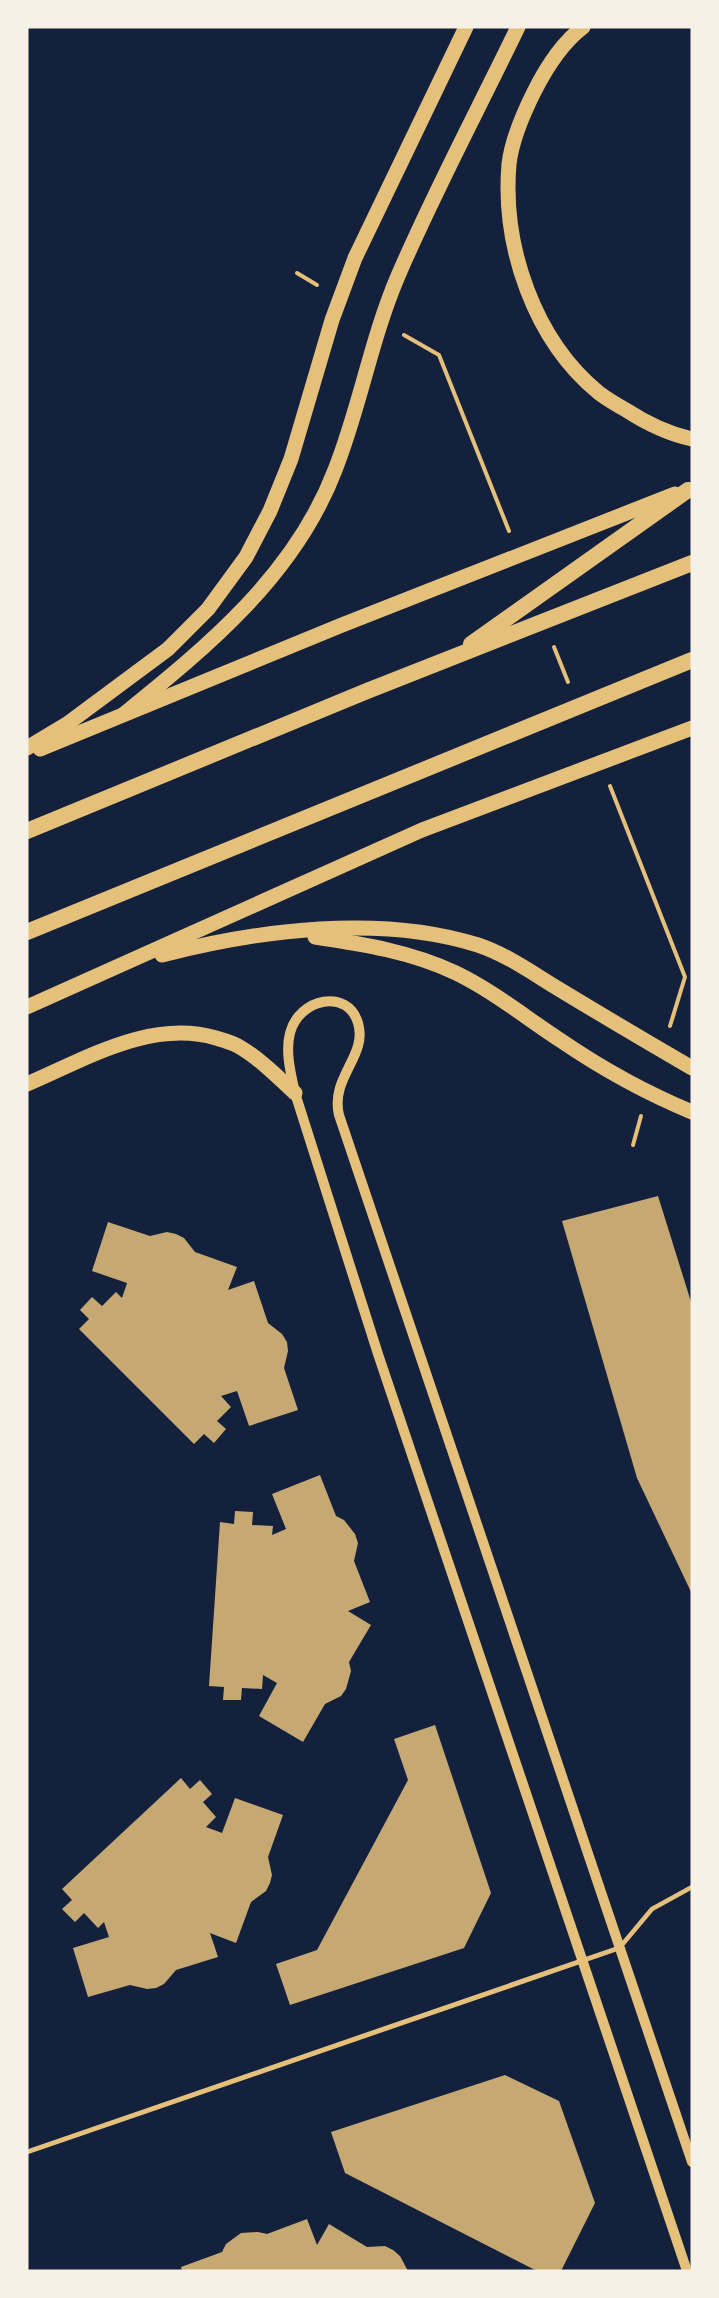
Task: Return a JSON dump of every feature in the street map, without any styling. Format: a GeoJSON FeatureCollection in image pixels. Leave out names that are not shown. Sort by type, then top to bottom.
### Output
{"type":"FeatureCollection","features":[{"type":"Feature","properties":{"kind":"highway"},"geometry":{"type":"LineString","coordinates":[[450,659],[690,489]]}},
{"type":"Feature","properties":{"kind":"highway"},"geometry":{"type":"LineString","coordinates":[[27,831],[368,691],[692,563]]}},
{"type":"Feature","properties":{"kind":"highway"},"geometry":{"type":"LineString","coordinates":[[27,932],[692,660]]}},
{"type":"Feature","properties":{"kind":"main road"},"geometry":{"type":"LineString","coordinates":[[27,748],[66,724],[168,649],[208,609],[246,557],[270,511],[291,459],[332,320],[355,258],[466,27]]}},
{"type":"Feature","properties":{"kind":"main road"},"geometry":{"type":"LineString","coordinates":[[124,714],[191,660],[241,614],[278,570],[312,518],[335,471],[374,343],[397,278],[518,27]]}},
{"type":"Feature","properties":{"kind":"main road"},"geometry":{"type":"LineString","coordinates":[[583,27],[575,33],[544,71],[521,117],[509,163],[509,218],[520,273],[540,318],[564,358],[599,393],[640,420],[680,437],[692,439]]}},
{"type":"Feature","properties":{"kind":"main road"},"geometry":{"type":"LineString","coordinates":[[27,754],[342,625],[690,489]]}},
{"type":"Feature","properties":{"kind":"main road"},"geometry":{"type":"LineString","coordinates":[[27,1007],[422,830],[692,728]]}},
{"type":"Feature","properties":{"kind":"main road"},"geometry":{"type":"LineString","coordinates":[[96,976],[150,958],[209,943],[273,934],[357,928],[400,930],[442,936],[479,946],[517,963],[692,1068]]}},
{"type":"Feature","properties":{"kind":"main road"},"geometry":{"type":"LineString","coordinates":[[273,934],[310,937],[382,949],[418,958],[456,973],[490,992],[561,1041],[617,1075],[692,1112]]}},
{"type":"Feature","properties":{"kind":"main road"},"geometry":{"type":"LineString","coordinates":[[27,1084],[117,1046],[149,1035],[176,1031],[198,1033],[236,1044],[295,1093]]}},
{"type":"Feature","properties":{"kind":"street"},"geometry":{"type":"LineString","coordinates":[[687,2271],[378,1354],[295,1093],[290,1067],[289,1043],[295,1020],[310,1005],[331,1001],[349,1009],[358,1023],[360,1033],[358,1046],[338,1091],[339,1115],[692,2162]]}},
{"type":"Feature","properties":{"kind":"street"},"geometry":{"type":"LineString","coordinates":[[27,2152],[619,1948]]}},
{"type":"Feature","properties":{"kind":"lane"},"geometry":{"type":"LineString","coordinates":[[619,1948],[652,1909],[692,1887]]}},
{"type":"Feature","properties":{"kind":"path"},"geometry":{"type":"LineString","coordinates":[[297,273],[327,291]]}},
{"type":"Feature","properties":{"kind":"path"},"geometry":{"type":"LineString","coordinates":[[398,331],[439,355],[509,532]]}},
{"type":"Feature","properties":{"kind":"path"},"geometry":{"type":"LineString","coordinates":[[553,644],[571,688]]}},
{"type":"Feature","properties":{"kind":"path"},"geometry":{"type":"LineString","coordinates":[[606,777],[685,977],[668,1033]]}},
{"type":"Feature","properties":{"kind":"path"},"geometry":{"type":"LineString","coordinates":[[633,1145],[643,1111]]}},
{"type":"Feature","properties":{"kind":"building"},"geometry":{"type":"Polygon","coordinates":[[[658,1196],[692,1305],[692,1594],[637,1478],[562,1221],[658,1196]]]}},
{"type":"Feature","properties":{"kind":"building"},"geometry":{"type":"Polygon","coordinates":[[[108,1222],[150,1236],[167,1232],[176,1234],[184,1238],[195,1252],[237,1267],[228,1290],[254,1281],[268,1323],[282,1334],[287,1342],[288,1351],[284,1368],[298,1410],[249,1426],[237,1391],[221,1396],[231,1407],[217,1421],[226,1429],[214,1443],[204,1434],[194,1444],[79,1329],[89,1319],[80,1310],[92,1297],[102,1306],[116,1292],[122,1298],[127,1283],[92,1271],[108,1222]]]}},
{"type":"Feature","properties":{"kind":"building"},"geometry":{"type":"Polygon","coordinates":[[[320,1475],[336,1516],[344,1520],[355,1534],[358,1543],[354,1561],[370,1602],[348,1611],[371,1625],[349,1662],[351,1671],[346,1689],[341,1696],[325,1704],[303,1742],[259,1716],[277,1683],[263,1675],[262,1689],[242,1688],[241,1700],[223,1700],[224,1687],[209,1686],[220,1522],[234,1524],[235,1511],[253,1512],[252,1525],[273,1526],[272,1535],[286,1529],[272,1494],[320,1475]]]}},
{"type":"Feature","properties":{"kind":"building"},"geometry":{"type":"Polygon","coordinates":[[[435,1725],[491,1893],[464,1948],[290,2005],[276,1964],[317,1950],[408,1780],[394,1739],[435,1725]]]}},
{"type":"Feature","properties":{"kind":"building"},"geometry":{"type":"Polygon","coordinates":[[[181,1778],[190,1789],[200,1780],[212,1794],[203,1802],[216,1817],[206,1827],[222,1833],[235,1798],[283,1815],[268,1857],[272,1875],[270,1883],[266,1891],[251,1902],[236,1943],[210,1933],[218,1957],[176,1970],[164,1984],[156,1988],[147,1989],[130,1985],[88,1997],[73,1948],[109,1937],[104,1922],[98,1928],[84,1913],[75,1922],[62,1909],[72,1900],[62,1889],[181,1778]]]}},
{"type":"Feature","properties":{"kind":"building"},"geometry":{"type":"Polygon","coordinates":[[[505,2075],[559,2101],[595,2203],[561,2271],[537,2271],[345,2173],[331,2132],[505,2075]]]}},
{"type":"Feature","properties":{"kind":"building"},"geometry":{"type":"Polygon","coordinates":[[[307,2219],[317,2245],[329,2224],[367,2247],[385,2246],[393,2250],[400,2256],[408,2271],[182,2271],[181,2267],[222,2252],[226,2244],[241,2233],[267,2234],[307,2219]]]}}]}
